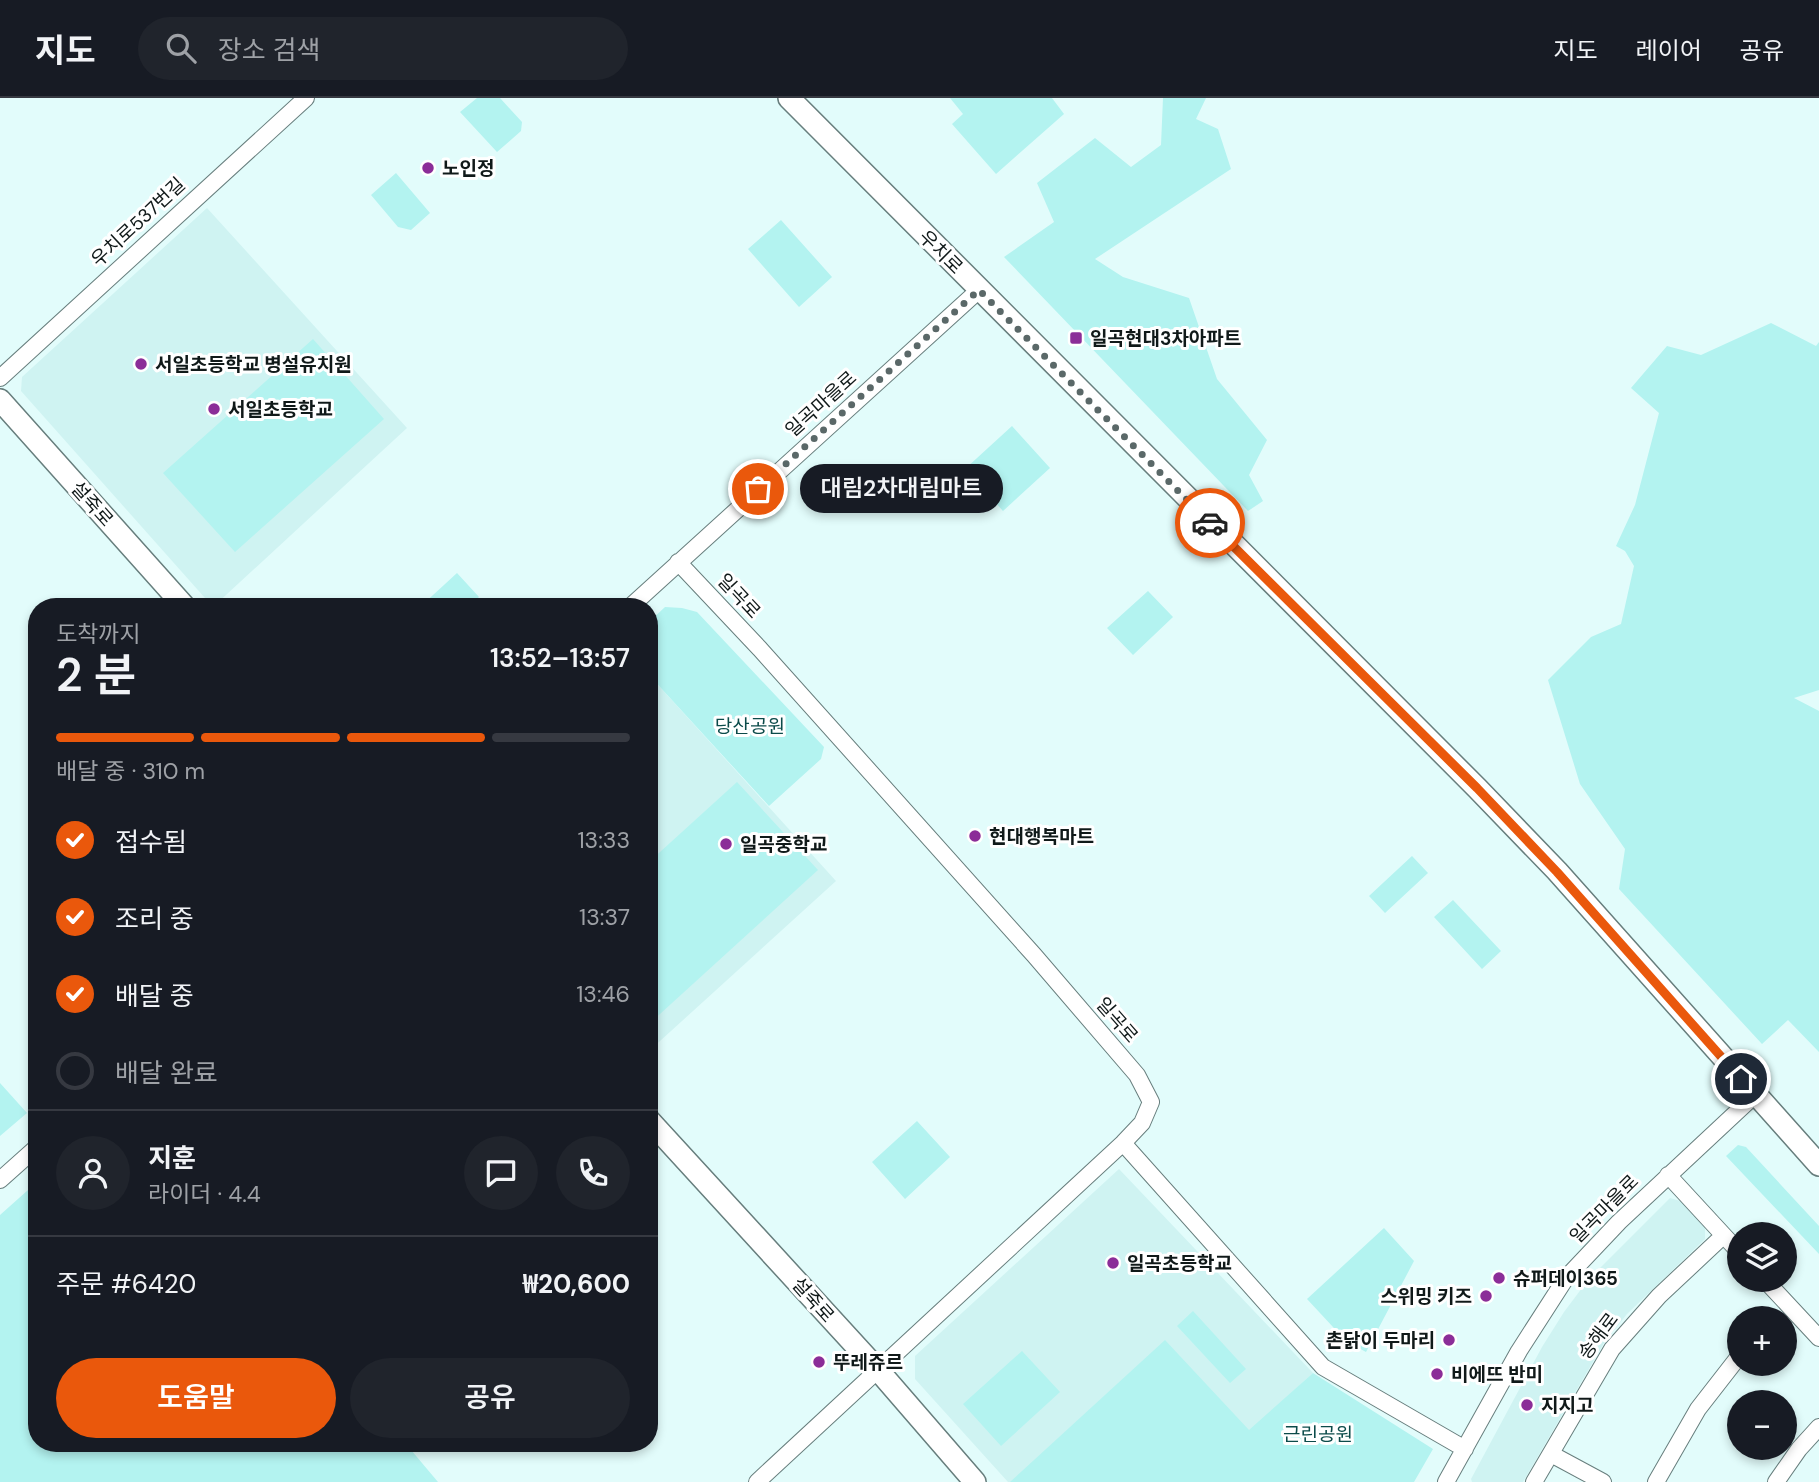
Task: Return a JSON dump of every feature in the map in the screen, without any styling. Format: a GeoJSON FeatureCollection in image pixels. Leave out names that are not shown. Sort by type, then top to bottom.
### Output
{"type":"FeatureCollection","features":[{"type":"Feature","properties":{"kind":"main road","name":"우치로"},"geometry":{"type":"LineString","coordinates":[[789,98],[1477,788],[1557,872],[1819,1165]]}},
{"type":"Feature","properties":{"kind":"main road","name":"설죽로"},"geometry":{"type":"LineString","coordinates":[[0,400],[178,598]]}},
{"type":"Feature","properties":{"kind":"main road","name":"설죽로"},"geometry":{"type":"LineString","coordinates":[[658,1130],[878,1370],[975,1482]]}},
{"type":"Feature","properties":{"kind":"street","name":"우치로537번길"},"geometry":{"type":"LineString","coordinates":[[0,378],[306,98]]}},
{"type":"Feature","properties":{"kind":"street","name":"일곡마을로"},"geometry":{"type":"LineString","coordinates":[[640,598],[979,290]]}},
{"type":"Feature","properties":{"kind":"street","name":"일곡로"},"geometry":{"type":"LineString","coordinates":[[678,562],[769,659],[1026,946],[1137,1075],[1151,1102],[1142,1123],[1122,1143],[757,1482]]}},
{"type":"Feature","properties":{"kind":"street","name":"일곡마을로"},"geometry":{"type":"LineString","coordinates":[[1446,1482],[1519,1351],[1566,1278],[1619,1222],[1755,1095]]}},
{"type":"Feature","properties":{"kind":"street"},"geometry":{"type":"LineString","coordinates":[[1122,1143],[1323,1367],[1465,1449]]}},
{"type":"Feature","properties":{"kind":"street"},"geometry":{"type":"LineString","coordinates":[[0,1180],[28,1155]]}},
{"type":"Feature","properties":{"kind":"street"},"geometry":{"type":"LineString","coordinates":[[1668,1175],[1727,1240]]}},
{"type":"Feature","properties":{"kind":"street","name":"송해로"},"geometry":{"type":"LineString","coordinates":[[1534,1482],[1612,1349],[1658,1296],[1723,1236]]}},
{"type":"Feature","properties":{"kind":"street"},"geometry":{"type":"LineString","coordinates":[[1797,1321],[1819,1338]]}},
{"type":"Feature","properties":{"kind":"street"},"geometry":{"type":"LineString","coordinates":[[1656,1482],[1698,1409],[1727,1372]]}},
{"type":"Feature","properties":{"kind":"street"},"geometry":{"type":"LineString","coordinates":[[1776,1482],[1799,1449],[1819,1427]]}},
{"type":"Feature","properties":{"kind":"street"},"geometry":{"type":"LineString","coordinates":[[1551,1454],[1603,1482]]}},
{"type":"Feature","properties":{"kind":"shaded area","name":"서일초등학교"},"geometry":{"type":"Polygon","coordinates":[[[207,208],[407,428],[223,598],[205,598],[21,391],[22,377],[207,208]]]}},
{"type":"Feature","properties":{"kind":"shaded area","name":"일곡중학교"},"geometry":{"type":"Polygon","coordinates":[[[658,685],[836,881],[658,1043],[658,685]]]}},
{"type":"Feature","properties":{"kind":"shaded area","name":"일곡초등학교"},"geometry":{"type":"Polygon","coordinates":[[[1119,1169],[1313,1373],[1194,1482],[1008,1482],[915,1379],[915,1356],[1119,1169]]]}},
{"type":"Feature","properties":{"kind":"shaded area"},"geometry":{"type":"Polygon","coordinates":[[[1670,1198],[1687,1203],[1705,1223],[1705,1239],[1627,1314],[1604,1343],[1523,1482],[1472,1482],[1471,1479],[1542,1347],[1564,1312],[1588,1280],[1670,1198]]]}},
{"type":"Feature","properties":{"kind":"green space"},"geometry":{"type":"Polygon","coordinates":[[[477,98],[500,98],[522,122],[521,131],[497,152],[460,112],[477,98]]]}},
{"type":"Feature","properties":{"kind":"green space"},"geometry":{"type":"Polygon","coordinates":[[[950,98],[1052,98],[1064,114],[996,174],[952,124],[963,114],[950,98]]]}},
{"type":"Feature","properties":{"kind":"green space"},"geometry":{"type":"Polygon","coordinates":[[[1163,98],[1206,98],[1196,119],[1218,129],[1231,169],[1095,259],[1123,277],[1189,298],[1217,379],[1267,440],[1249,475],[1263,501],[1248,511],[1004,257],[1054,222],[1037,183],[1095,138],[1131,167],[1161,145],[1163,98]]]}},
{"type":"Feature","properties":{"kind":"green space"},"geometry":{"type":"Polygon","coordinates":[[[396,173],[430,213],[411,230],[398,227],[371,195],[396,173]]]}},
{"type":"Feature","properties":{"kind":"green space"},"geometry":{"type":"Polygon","coordinates":[[[781,220],[832,277],[799,307],[748,249],[781,220]]]}},
{"type":"Feature","properties":{"kind":"green space"},"geometry":{"type":"Polygon","coordinates":[[[1771,323],[1816,346],[1819,342],[1819,690],[1794,698],[1819,711],[1819,1052],[1788,1020],[1762,1044],[1619,889],[1625,849],[1580,784],[1548,680],[1591,637],[1621,624],[1634,566],[1625,551],[1616,546],[1635,505],[1659,413],[1631,388],[1667,346],[1701,355],[1771,323]]]}},
{"type":"Feature","properties":{"kind":"green space"},"geometry":{"type":"Polygon","coordinates":[[[313,339],[384,419],[235,552],[163,473],[313,339]]]}},
{"type":"Feature","properties":{"kind":"green space"},"geometry":{"type":"Polygon","coordinates":[[[1012,426],[1050,468],[1003,511],[965,469],[1012,426]]]}},
{"type":"Feature","properties":{"kind":"green space"},"geometry":{"type":"Polygon","coordinates":[[[457,573],[479,597],[478,598],[430,598],[457,573]]]}},
{"type":"Feature","properties":{"kind":"green space"},"geometry":{"type":"Polygon","coordinates":[[[1148,591],[1173,617],[1133,655],[1107,628],[1148,591]]]}},
{"type":"Feature","properties":{"kind":"green space","name":"당산공원"},"geometry":{"type":"Polygon","coordinates":[[[665,607],[697,612],[824,747],[821,759],[769,806],[658,685],[658,614],[665,607]]]}},
{"type":"Feature","properties":{"kind":"green space"},"geometry":{"type":"Polygon","coordinates":[[[737,782],[818,870],[658,1016],[658,854],[737,782]]]}},
{"type":"Feature","properties":{"kind":"green space"},"geometry":{"type":"Polygon","coordinates":[[[1412,856],[1428,873],[1385,913],[1369,896],[1412,856]]]}},
{"type":"Feature","properties":{"kind":"green space"},"geometry":{"type":"Polygon","coordinates":[[[1453,900],[1501,951],[1482,969],[1434,917],[1453,900]]]}},
{"type":"Feature","properties":{"kind":"green space"},"geometry":{"type":"Polygon","coordinates":[[[0,1083],[27,1113],[0,1136],[0,1083]]]}},
{"type":"Feature","properties":{"kind":"green space"},"geometry":{"type":"Polygon","coordinates":[[[917,1121],[950,1157],[905,1199],[872,1162],[917,1121]]]}},
{"type":"Feature","properties":{"kind":"green space"},"geometry":{"type":"Polygon","coordinates":[[[1738,1145],[1746,1147],[1819,1226],[1819,1254],[1797,1231],[1797,1222],[1789,1222],[1726,1156],[1738,1145]]]}},
{"type":"Feature","properties":{"kind":"green space"},"geometry":{"type":"Polygon","coordinates":[[[28,1190],[28,1452],[413,1452],[438,1482],[0,1482],[0,1215],[28,1190]]]}},
{"type":"Feature","properties":{"kind":"green space"},"geometry":{"type":"Polygon","coordinates":[[[1384,1228],[1414,1261],[1366,1352],[1346,1341],[1307,1299],[1384,1228]]]}},
{"type":"Feature","properties":{"kind":"green space"},"geometry":{"type":"Polygon","coordinates":[[[1193,1311],[1246,1369],[1230,1383],[1177,1326],[1193,1311]]]}},
{"type":"Feature","properties":{"kind":"green space","name":"근린공원"},"geometry":{"type":"Polygon","coordinates":[[[1165,1340],[1249,1430],[1313,1373],[1433,1449],[1414,1482],[1010,1482],[1165,1340]]]}},
{"type":"Feature","properties":{"kind":"green space"},"geometry":{"type":"Polygon","coordinates":[[[1022,1351],[1060,1392],[1001,1446],[963,1404],[1022,1351]]]}},
{"type":"Feature","properties":{"kind":"way so far"},"geometry":{"type":"LineString","coordinates":[[758,489],[979,290],[1210,523]]}},
{"type":"Feature","properties":{"kind":"place","name":"노인정"},"geometry":{"type":"Point","coordinates":[428,168]}},
{"type":"Feature","properties":{"kind":"place","name":"일곡현대3차아파트"},"geometry":{"type":"Point","coordinates":[1076,338]}},
{"type":"Feature","properties":{"kind":"place","name":"서일초등학교 병설유치원"},"geometry":{"type":"Point","coordinates":[141,364]}},
{"type":"Feature","properties":{"kind":"place","name":"서일초등학교"},"geometry":{"type":"Point","coordinates":[214,409]}},
{"type":"Feature","properties":{"kind":"place","name":"대림2차대림마트"},"geometry":{"type":"Point","coordinates":[758,489]}},
{"type":"Feature","properties":{"kind":"place","name":"현대행복마트"},"geometry":{"type":"Point","coordinates":[975,836]}},
{"type":"Feature","properties":{"kind":"place","name":"일곡중학교"},"geometry":{"type":"Point","coordinates":[726,844]}},
{"type":"Feature","properties":{"kind":"place","name":"일곡초등학교"},"geometry":{"type":"Point","coordinates":[1113,1263]}},
{"type":"Feature","properties":{"kind":"place","name":"슈퍼데이365"},"geometry":{"type":"Point","coordinates":[1499,1278]}},
{"type":"Feature","properties":{"kind":"place","name":"스위밍 키즈"},"geometry":{"type":"Point","coordinates":[1486,1296]}},
{"type":"Feature","properties":{"kind":"place","name":"촌닭이 두마리"},"geometry":{"type":"Point","coordinates":[1449,1340]}},
{"type":"Feature","properties":{"kind":"place","name":"뚜레쥬르"},"geometry":{"type":"Point","coordinates":[819,1362]}},
{"type":"Feature","properties":{"kind":"place","name":"비에뜨 반미"},"geometry":{"type":"Point","coordinates":[1437,1374]}},
{"type":"Feature","properties":{"kind":"place","name":"지지고"},"geometry":{"type":"Point","coordinates":[1527,1405]}},
{"type":"Feature","properties":{"kind":"route"},"geometry":{"type":"LineString","coordinates":[[1210,523],[1477,788],[1557,872],[1741,1079]]}}]}
